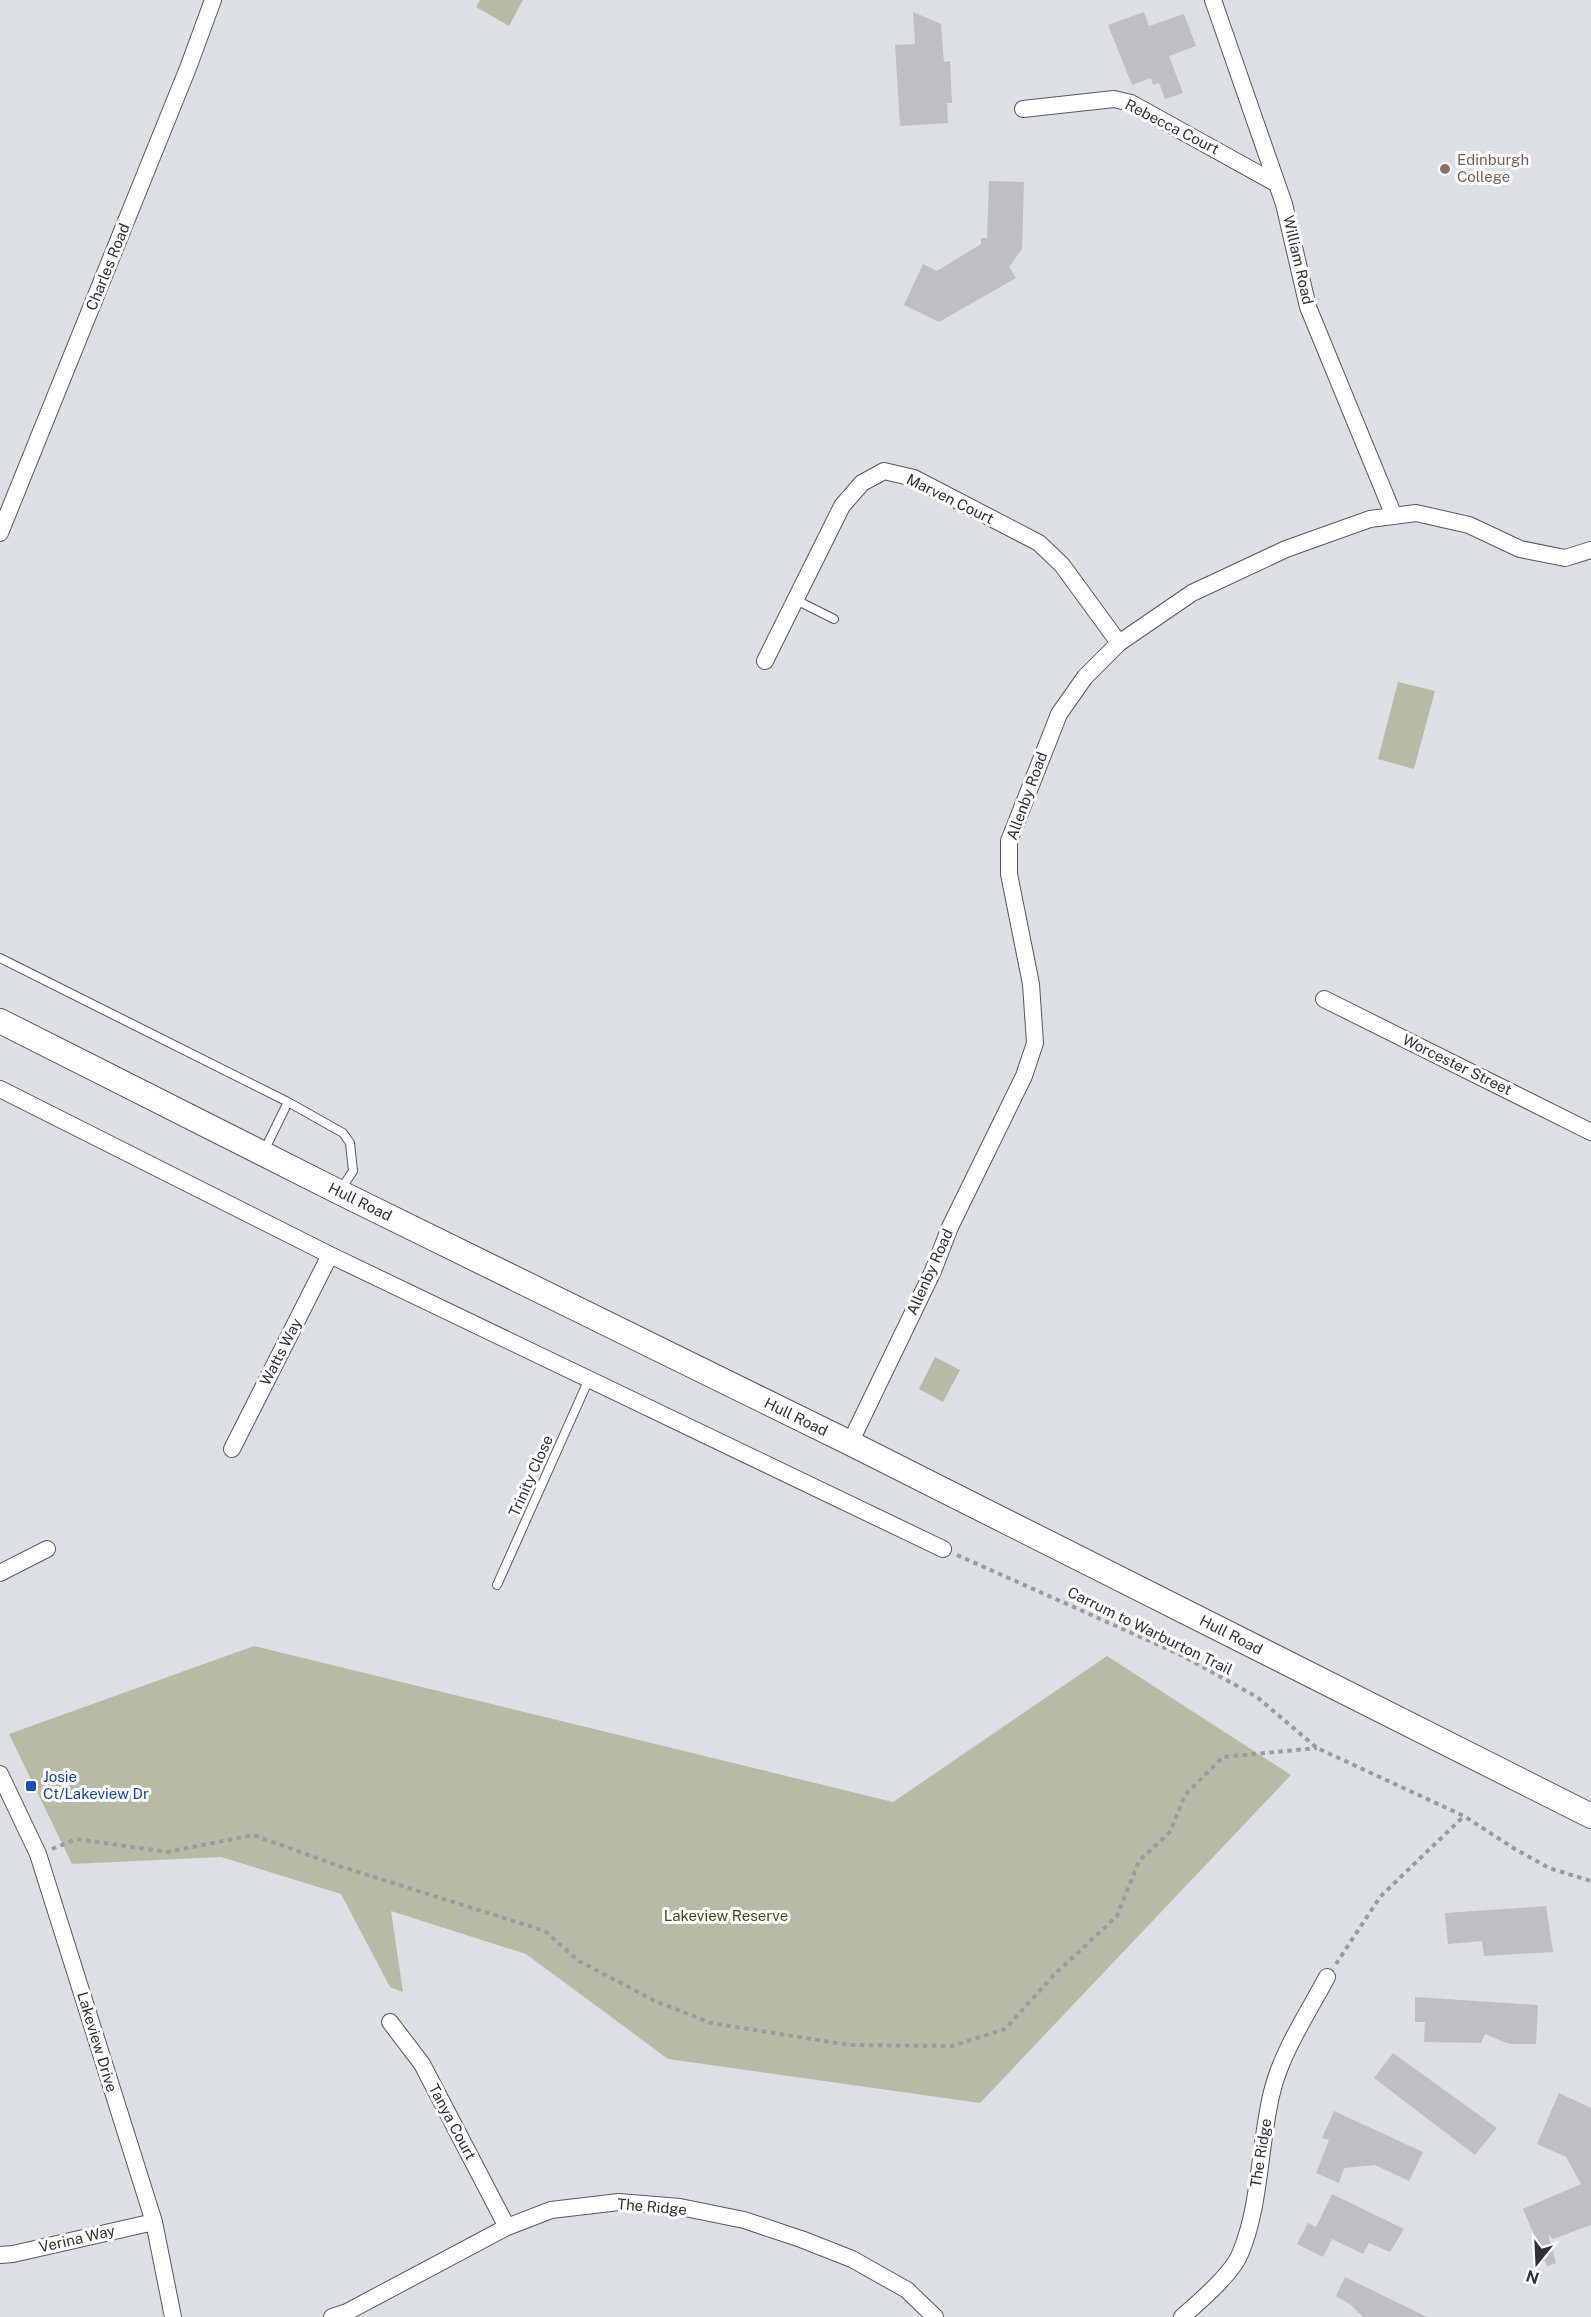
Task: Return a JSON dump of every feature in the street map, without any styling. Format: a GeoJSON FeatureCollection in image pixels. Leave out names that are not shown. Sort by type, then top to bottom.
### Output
{"type":"FeatureCollection","features":[{"type":"Feature","properties":{"kind":"main road","name":"Hull Road"},"geometry":{"type":"LineString","coordinates":[[0,1021],[339,1192],[850,1443],[1591,1816]]}},
{"type":"Feature","properties":{"kind":"street","name":"Charles Road"},"geometry":{"type":"LineString","coordinates":[[0,533],[188,68],[213,0]]}},
{"type":"Feature","properties":{"kind":"street","name":"William Road"},"geometry":{"type":"LineString","coordinates":[[1213,0],[1284,204],[1308,307],[1394,516]]}},
{"type":"Feature","properties":{"kind":"street","name":"Rebecca Court"},"geometry":{"type":"LineString","coordinates":[[1023,109],[1114,99],[1131,103],[1277,184]]}},
{"type":"Feature","properties":{"kind":"street","name":"Marven Court"},"geometry":{"type":"LineString","coordinates":[[765,661],[843,506],[862,483],[884,471],[914,478],[1039,543],[1062,565],[1119,643]]}},
{"type":"Feature","properties":{"kind":"street","name":"Allenby Road"},"geometry":{"type":"LineString","coordinates":[[850,1443],[933,1270],[950,1227],[1024,1076],[1035,1042],[1031,984],[1009,874],[1009,841],[1059,714],[1085,677],[1119,643],[1192,593],[1286,549],[1370,519],[1416,513],[1469,525],[1520,549],[1565,558],[1591,550]]}},
{"type":"Feature","properties":{"kind":"street","name":"Worcester Street"},"geometry":{"type":"LineString","coordinates":[[1324,999],[1591,1132]]}},
{"type":"Feature","properties":{"kind":"street"},"geometry":{"type":"LineString","coordinates":[[0,1089],[330,1255],[944,1550]]}},
{"type":"Feature","properties":{"kind":"street","name":"Watts Way"},"geometry":{"type":"LineString","coordinates":[[232,1449],[330,1255]]}},
{"type":"Feature","properties":{"kind":"street"},"geometry":{"type":"LineString","coordinates":[[0,1573],[47,1549]]}},
{"type":"Feature","properties":{"kind":"street","name":"Lakeview Drive"},"geometry":{"type":"LineString","coordinates":[[0,1774],[38,1854],[154,2222],[173,2317]]}},
{"type":"Feature","properties":{"kind":"street","name":"The Ridge"},"geometry":{"type":"LineString","coordinates":[[1182,2317],[1209,2294],[1240,2255],[1254,2206],[1260,2155],[1272,2090],[1291,2043],[1328,1977]]}},
{"type":"Feature","properties":{"kind":"street","name":"Tanya Court"},"geometry":{"type":"LineString","coordinates":[[390,2022],[422,2064],[507,2227]]}},
{"type":"Feature","properties":{"kind":"street","name":"The Ridge"},"geometry":{"type":"LineString","coordinates":[[332,2317],[347,2312],[507,2227],[551,2210],[619,2202],[680,2208],[744,2220],[852,2259],[907,2290],[935,2317]]}},
{"type":"Feature","properties":{"kind":"street","name":"Verina Way"},"geometry":{"type":"LineString","coordinates":[[0,2255],[154,2222]]}},
{"type":"Feature","properties":{"kind":"lane"},"geometry":{"type":"LineString","coordinates":[[796,600],[834,620]]}},
{"type":"Feature","properties":{"kind":"lane"},"geometry":{"type":"LineString","coordinates":[[0,958],[288,1102],[343,1133],[350,1143],[353,1171],[339,1192]]}},
{"type":"Feature","properties":{"kind":"lane"},"geometry":{"type":"LineString","coordinates":[[263,1154],[288,1102]]}},
{"type":"Feature","properties":{"kind":"lane","name":"Trinity Close"},"geometry":{"type":"LineString","coordinates":[[497,1585],[589,1378]]}},
{"type":"Feature","properties":{"kind":"path","name":"Carrum to Warburton Trail"},"geometry":{"type":"LineString","coordinates":[[944,1550],[1181,1655],[1257,1696],[1317,1748],[1464,1816],[1515,1849],[1550,1868],[1591,1881]]}},
{"type":"Feature","properties":{"kind":"path"},"geometry":{"type":"LineString","coordinates":[[38,1854],[76,1839],[167,1852],[253,1835],[350,1870],[545,1932],[579,1961],[655,2001],[711,2023],[849,2045],[952,2046],[1005,2029],[1053,1975],[1117,1916],[1139,1862],[1170,1832],[1185,1795],[1223,1757],[1317,1748]]}},
{"type":"Feature","properties":{"kind":"path"},"geometry":{"type":"LineString","coordinates":[[1328,1977],[1380,1897],[1464,1816]]}},
{"type":"Feature","properties":{"kind":"green space"},"geometry":{"type":"Polygon","coordinates":[[[480,0],[523,0],[509,26],[476,7],[480,0]]]}},
{"type":"Feature","properties":{"kind":"green space"},"geometry":{"type":"Polygon","coordinates":[[[1398,682],[1435,691],[1414,769],[1378,759],[1398,682]]]}},
{"type":"Feature","properties":{"kind":"green space"},"geometry":{"type":"Polygon","coordinates":[[[935,1357],[960,1370],[943,1402],[919,1389],[935,1357]]]}},
{"type":"Feature","properties":{"kind":"green space","name":"Lakeview Reserve"},"geometry":{"type":"Polygon","coordinates":[[[254,1646],[893,1802],[1107,1656],[1291,1775],[980,2103],[668,2059],[526,1954],[391,1911],[403,1992],[390,1987],[341,1894],[221,1857],[72,1864],[9,1734],[254,1646]]]}},
{"type":"Feature","properties":{"kind":"building"},"geometry":{"type":"Polygon","coordinates":[[[913,12],[941,24],[944,62],[950,61],[952,103],[947,103],[948,123],[900,126],[895,45],[915,44],[913,12]]]}},
{"type":"Feature","properties":{"kind":"building"},"geometry":{"type":"Polygon","coordinates":[[[1144,12],[1149,26],[1184,14],[1196,46],[1169,56],[1183,93],[1165,99],[1159,83],[1153,85],[1151,78],[1132,85],[1108,25],[1144,12]]]}},
{"type":"Feature","properties":{"kind":"building"},"geometry":{"type":"Polygon","coordinates":[[[989,181],[1024,182],[1022,249],[1009,267],[1016,278],[939,322],[904,305],[923,264],[937,271],[981,244],[981,238],[987,238],[989,181]]]}},
{"type":"Feature","properties":{"kind":"building"},"geometry":{"type":"Polygon","coordinates":[[[1546,1906],[1553,1952],[1484,1956],[1482,1941],[1448,1944],[1445,1913],[1546,1906]]]}},
{"type":"Feature","properties":{"kind":"building"},"geometry":{"type":"Polygon","coordinates":[[[1415,1997],[1538,2005],[1536,2044],[1509,2044],[1485,2034],[1481,2043],[1424,2042],[1425,2022],[1415,2022],[1415,1997]]]}},
{"type":"Feature","properties":{"kind":"building"},"geometry":{"type":"Polygon","coordinates":[[[1393,2053],[1497,2128],[1475,2155],[1374,2078],[1393,2053]]]}},
{"type":"Feature","properties":{"kind":"building"},"geometry":{"type":"Polygon","coordinates":[[[1559,2093],[1591,2108],[1591,2225],[1553,2239],[1548,2234],[1556,2263],[1547,2266],[1523,2209],[1581,2184],[1566,2157],[1537,2144],[1559,2093]]]}},
{"type":"Feature","properties":{"kind":"building"},"geometry":{"type":"Polygon","coordinates":[[[1334,2111],[1423,2152],[1409,2181],[1375,2165],[1344,2168],[1339,2183],[1316,2173],[1329,2140],[1322,2138],[1334,2111]]]}},
{"type":"Feature","properties":{"kind":"building"},"geometry":{"type":"Polygon","coordinates":[[[1332,2194],[1404,2229],[1390,2252],[1369,2243],[1363,2254],[1332,2239],[1323,2257],[1297,2244],[1308,2223],[1316,2227],[1332,2194]]]}},
{"type":"Feature","properties":{"kind":"building"},"geometry":{"type":"Polygon","coordinates":[[[1345,2277],[1427,2317],[1363,2317],[1351,2305],[1336,2296],[1345,2277]]]}},
{"type":"Feature","properties":{"kind":"place","name":"Edinburgh College"},"geometry":{"type":"Point","coordinates":[1445,169]}},
{"type":"Feature","properties":{"kind":"place","name":"Josie Ct/Lakeview Dr"},"geometry":{"type":"Point","coordinates":[31,1786]}}]}
